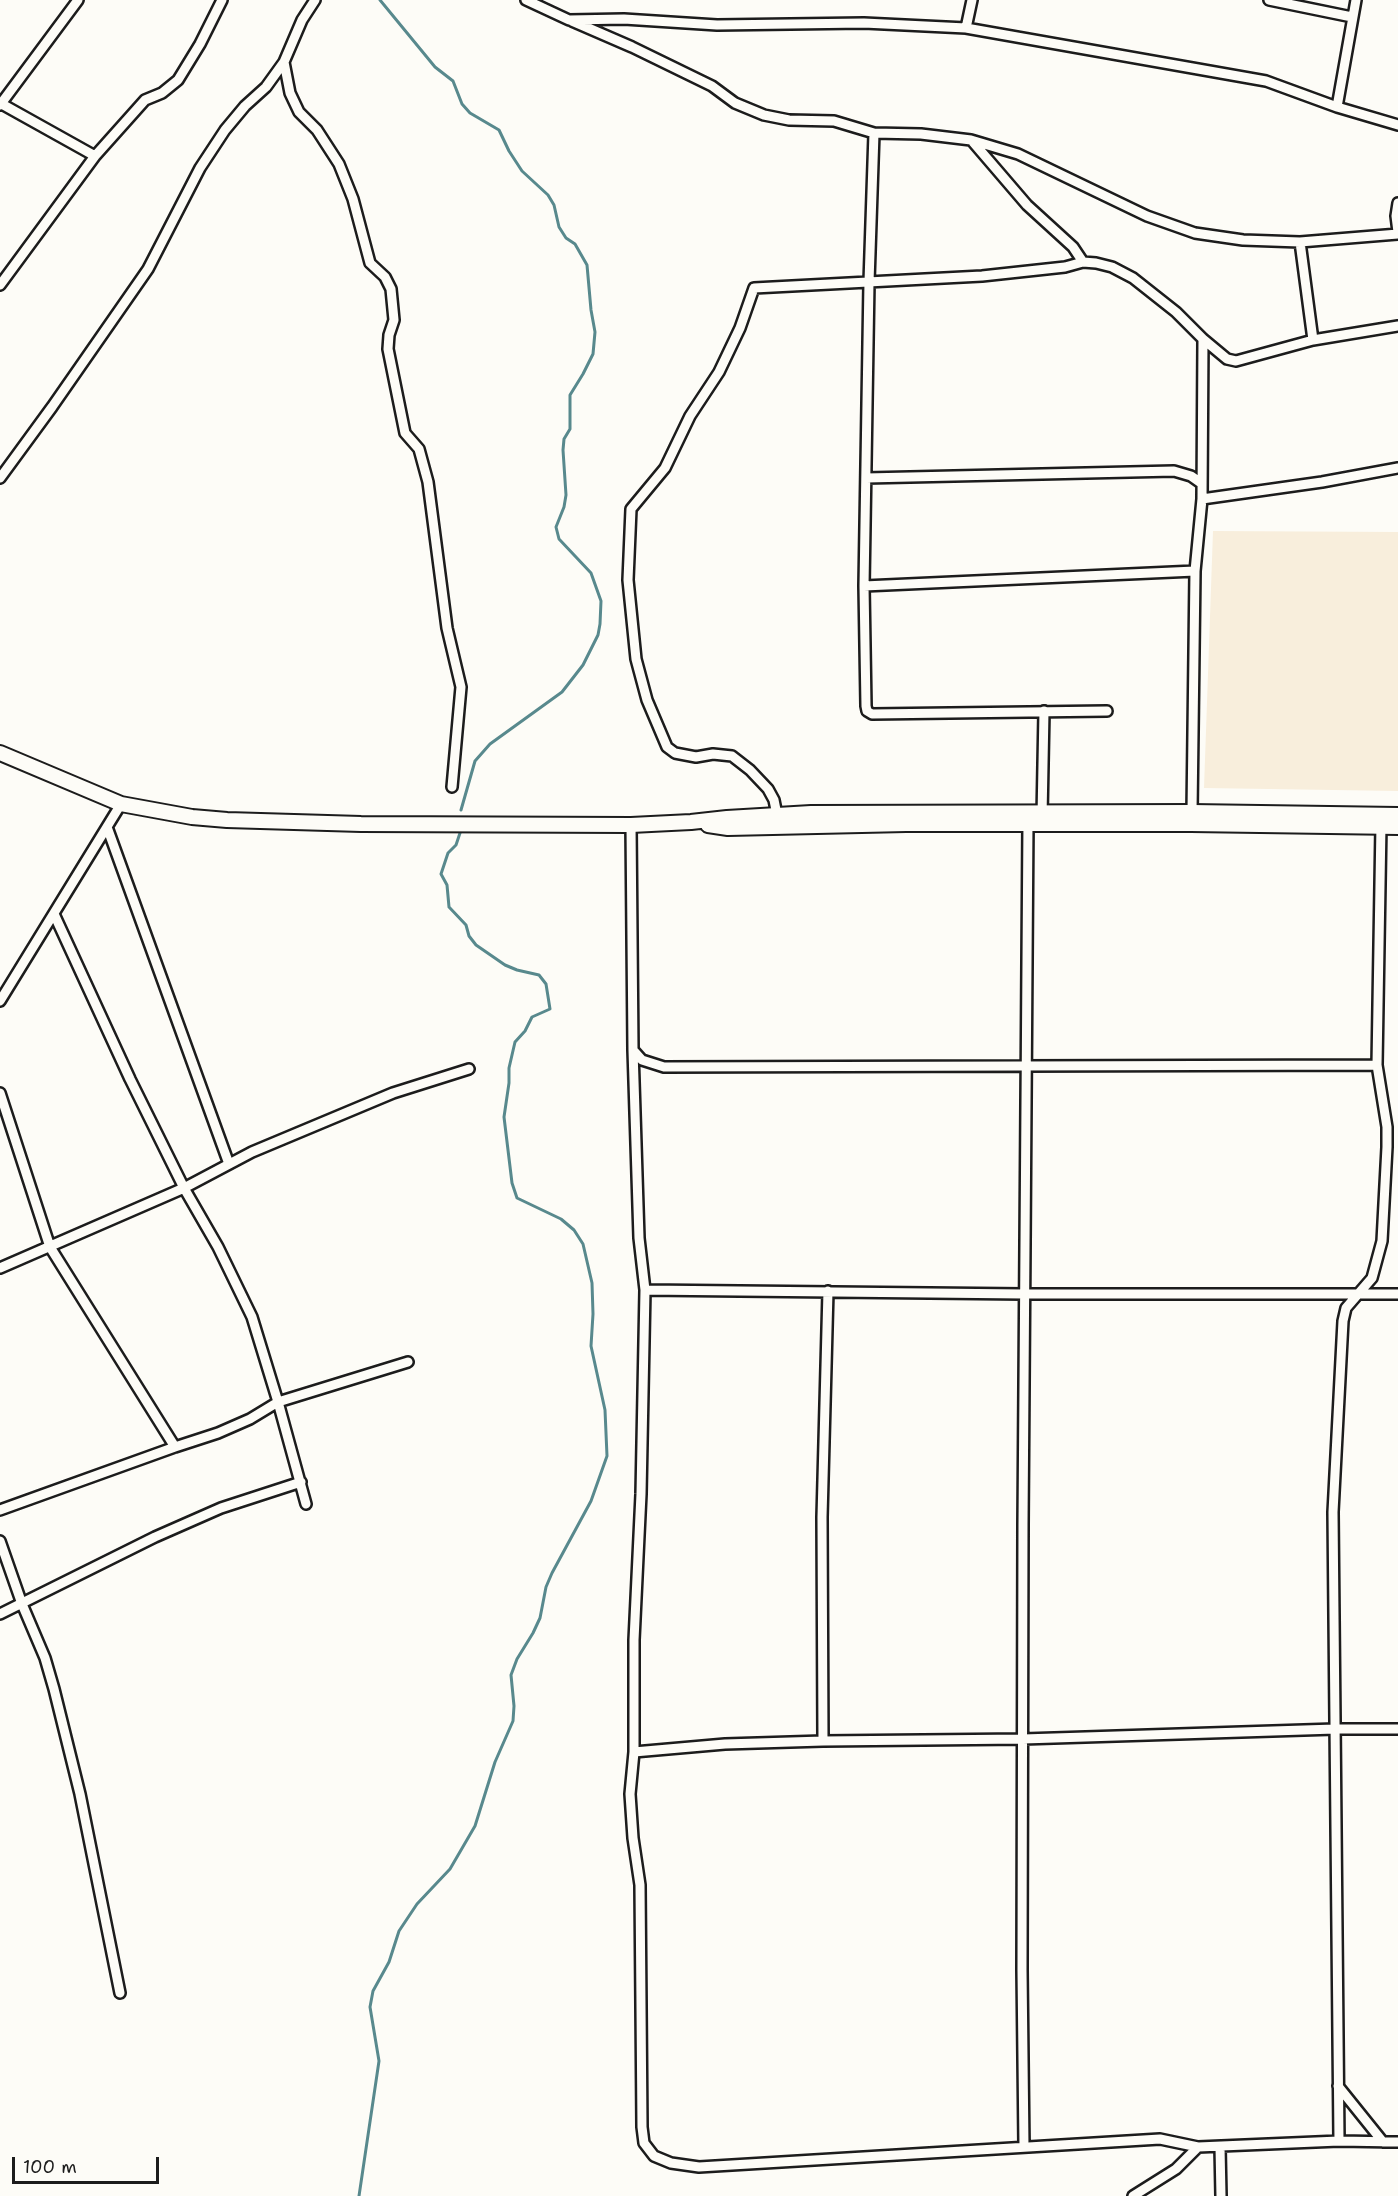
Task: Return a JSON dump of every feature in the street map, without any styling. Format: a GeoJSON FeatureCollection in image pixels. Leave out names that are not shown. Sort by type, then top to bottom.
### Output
{"type":"FeatureCollection","features":[{"type":"Feature","properties":{"kind":"main road"},"geometry":{"type":"LineString","coordinates":[[0,753],[121,804],[192,817],[304,824],[631,825],[777,815],[905,812],[1191,824],[1381,820],[1398,815]]}},
{"type":"Feature","properties":{"kind":"main road"},"geometry":{"type":"LineString","coordinates":[[691,822],[728,828],[906,824],[1192,812],[1381,820],[1398,827]]}},
{"type":"Feature","properties":{"kind":"street"},"geometry":{"type":"LineString","coordinates":[[78,0],[0,104],[95,156]]}},
{"type":"Feature","properties":{"kind":"street"},"geometry":{"type":"LineString","coordinates":[[0,285],[95,156],[145,100],[162,93],[178,80],[200,44],[222,0]]}},
{"type":"Feature","properties":{"kind":"street"},"geometry":{"type":"LineString","coordinates":[[0,478],[52,408],[148,269],[200,168],[225,130],[245,106],[266,87],[284,62],[302,20],[315,0]]}},
{"type":"Feature","properties":{"kind":"street"},"geometry":{"type":"LineString","coordinates":[[526,0],[682,71],[712,86],[735,103],[764,115],[789,120],[834,121],[874,133],[921,134],[972,140],[1017,154],[1147,216],[1195,233],[1243,240],[1300,242],[1398,233],[1396,216],[1398,203]]}},
{"type":"Feature","properties":{"kind":"street"},"geometry":{"type":"LineString","coordinates":[[966,28],[972,0]]}},
{"type":"Feature","properties":{"kind":"street"},"geometry":{"type":"LineString","coordinates":[[1269,0],[1352,17]]}},
{"type":"Feature","properties":{"kind":"street"},"geometry":{"type":"LineString","coordinates":[[1336,107],[1356,0]]}},
{"type":"Feature","properties":{"kind":"street"},"geometry":{"type":"LineString","coordinates":[[569,20],[624,19],[717,25],[864,23],[966,28],[1266,81],[1336,107],[1398,125]]}},
{"type":"Feature","properties":{"kind":"street"},"geometry":{"type":"LineString","coordinates":[[284,62],[290,93],[299,112],[317,130],[339,164],[353,199],[370,263],[386,277],[391,289],[394,320],[387,349],[405,433],[419,449],[428,482],[447,628],[461,687],[452,787]]}},
{"type":"Feature","properties":{"kind":"street"},"geometry":{"type":"LineString","coordinates":[[874,133],[864,586],[867,711],[872,714],[1107,711]]}},
{"type":"Feature","properties":{"kind":"street"},"geometry":{"type":"LineString","coordinates":[[972,140],[1005,177],[1015,192],[1073,247],[1083,262]]}},
{"type":"Feature","properties":{"kind":"street"},"geometry":{"type":"LineString","coordinates":[[1300,242],[1312,340]]}},
{"type":"Feature","properties":{"kind":"street"},"geometry":{"type":"LineString","coordinates":[[777,815],[774,800],[768,789],[750,770],[732,756],[713,754],[696,757],[675,753],[667,747],[647,700],[636,659],[628,580],[631,509],[665,468],[690,416],[719,372],[740,328],[754,288],[1022,272],[1065,267],[1083,262],[1112,267],[1133,278],[1176,312],[1227,359],[1236,361],[1312,340],[1398,326]]}},
{"type":"Feature","properties":{"kind":"street"},"geometry":{"type":"LineString","coordinates":[[1192,812],[1195,571],[1202,499],[1203,339]]}},
{"type":"Feature","properties":{"kind":"street"},"geometry":{"type":"LineString","coordinates":[[1202,499],[1322,482],[1398,468]]}},
{"type":"Feature","properties":{"kind":"street"},"geometry":{"type":"LineString","coordinates":[[866,478],[1174,471],[1191,476],[1201,483]]}},
{"type":"Feature","properties":{"kind":"street"},"geometry":{"type":"LineString","coordinates":[[864,586],[1195,571]]}},
{"type":"Feature","properties":{"kind":"street"},"geometry":{"type":"LineString","coordinates":[[1024,2147],[1026,1067],[1035,819],[1044,711]]}},
{"type":"Feature","properties":{"kind":"street"},"geometry":{"type":"LineString","coordinates":[[0,1001],[121,804]]}},
{"type":"Feature","properties":{"kind":"street"},"geometry":{"type":"LineString","coordinates":[[1339,2140],[1333,1512],[1342,1321],[1346,1308],[1372,1278],[1382,1241],[1387,1127],[1377,1065],[1381,820]]}},
{"type":"Feature","properties":{"kind":"street"},"geometry":{"type":"LineString","coordinates":[[631,825],[633,1050],[639,1238],[645,1290],[641,1494],[634,1640],[634,1752],[630,1794],[633,1838],[640,1885],[644,2143],[654,2156],[671,2163],[699,2167],[1160,2139],[1198,2147],[1339,2140],[1398,2142]]}},
{"type":"Feature","properties":{"kind":"street"},"geometry":{"type":"LineString","coordinates":[[107,827],[229,1164]]}},
{"type":"Feature","properties":{"kind":"street"},"geometry":{"type":"LineString","coordinates":[[54,914],[130,1079],[252,1317],[306,1504]]}},
{"type":"Feature","properties":{"kind":"street"},"geometry":{"type":"LineString","coordinates":[[633,1050],[642,1060],[664,1067],[1377,1065]]}},
{"type":"Feature","properties":{"kind":"street"},"geometry":{"type":"LineString","coordinates":[[0,1268],[184,1188],[252,1152],[393,1093],[469,1069]]}},
{"type":"Feature","properties":{"kind":"street"},"geometry":{"type":"LineString","coordinates":[[0,1094],[50,1247],[175,1447]]}},
{"type":"Feature","properties":{"kind":"street"},"geometry":{"type":"LineString","coordinates":[[645,1290],[1024,1294],[1398,1294]]}},
{"type":"Feature","properties":{"kind":"street"},"geometry":{"type":"LineString","coordinates":[[823,1741],[822,1517],[828,1291]]}},
{"type":"Feature","properties":{"kind":"street"},"geometry":{"type":"LineString","coordinates":[[0,1510],[218,1433],[250,1419],[278,1401],[408,1362]]}},
{"type":"Feature","properties":{"kind":"street"},"geometry":{"type":"LineString","coordinates":[[0,1614],[166,1532],[221,1508],[301,1482]]}},
{"type":"Feature","properties":{"kind":"street"},"geometry":{"type":"LineString","coordinates":[[0,1542],[22,1604],[45,1658],[54,1689],[80,1794],[120,1993]]}},
{"type":"Feature","properties":{"kind":"street"},"geometry":{"type":"LineString","coordinates":[[634,1752],[725,1744],[823,1741],[1023,1739],[1335,1729],[1398,1730]]}},
{"type":"Feature","properties":{"kind":"street"},"geometry":{"type":"LineString","coordinates":[[1338,2086],[1383,2142]]}},
{"type":"Feature","properties":{"kind":"street"},"geometry":{"type":"LineString","coordinates":[[1132,2196],[1176,2169],[1198,2147]]}},
{"type":"Feature","properties":{"kind":"street"},"geometry":{"type":"LineString","coordinates":[[1220,2147],[1221,2196]]}},
{"type":"Feature","properties":{"kind":"shaded area"},"geometry":{"type":"Polygon","coordinates":[[[1213,531],[1398,532],[1398,791],[1204,788],[1213,531]]]}},
{"type":"Feature","properties":{"kind":"waterway"},"geometry":{"type":"LineString","coordinates":[[380,0],[435,67],[453,81],[462,104],[470,113],[499,130],[522,171],[548,195],[554,205],[559,227],[566,238],[575,244],[587,265],[595,332],[593,354],[570,395],[570,429],[564,439],[563,450],[566,495],[556,527],[559,539],[591,573],[601,601],[598,635],[583,665],[562,692],[490,744],[475,761],[461,810]]}},
{"type":"Feature","properties":{"kind":"waterway"},"geometry":{"type":"LineString","coordinates":[[359,2196],[379,2061],[370,2007],[373,1991],[389,1962],[399,1931],[417,1904],[450,1869],[475,1826],[495,1762],[513,1721],[511,1675],[517,1659],[540,1618],[546,1587],[591,1501],[607,1456],[605,1410],[591,1346],[592,1283],[583,1244],[574,1230],[561,1219],[517,1198],[512,1183],[504,1117],[509,1068],[515,1042],[525,1031],[532,1017],[550,1009],[546,984],[539,975],[505,965],[476,945],[469,936],[466,925],[449,907],[447,885],[441,874],[448,853],[456,845],[461,830]]}}]}
